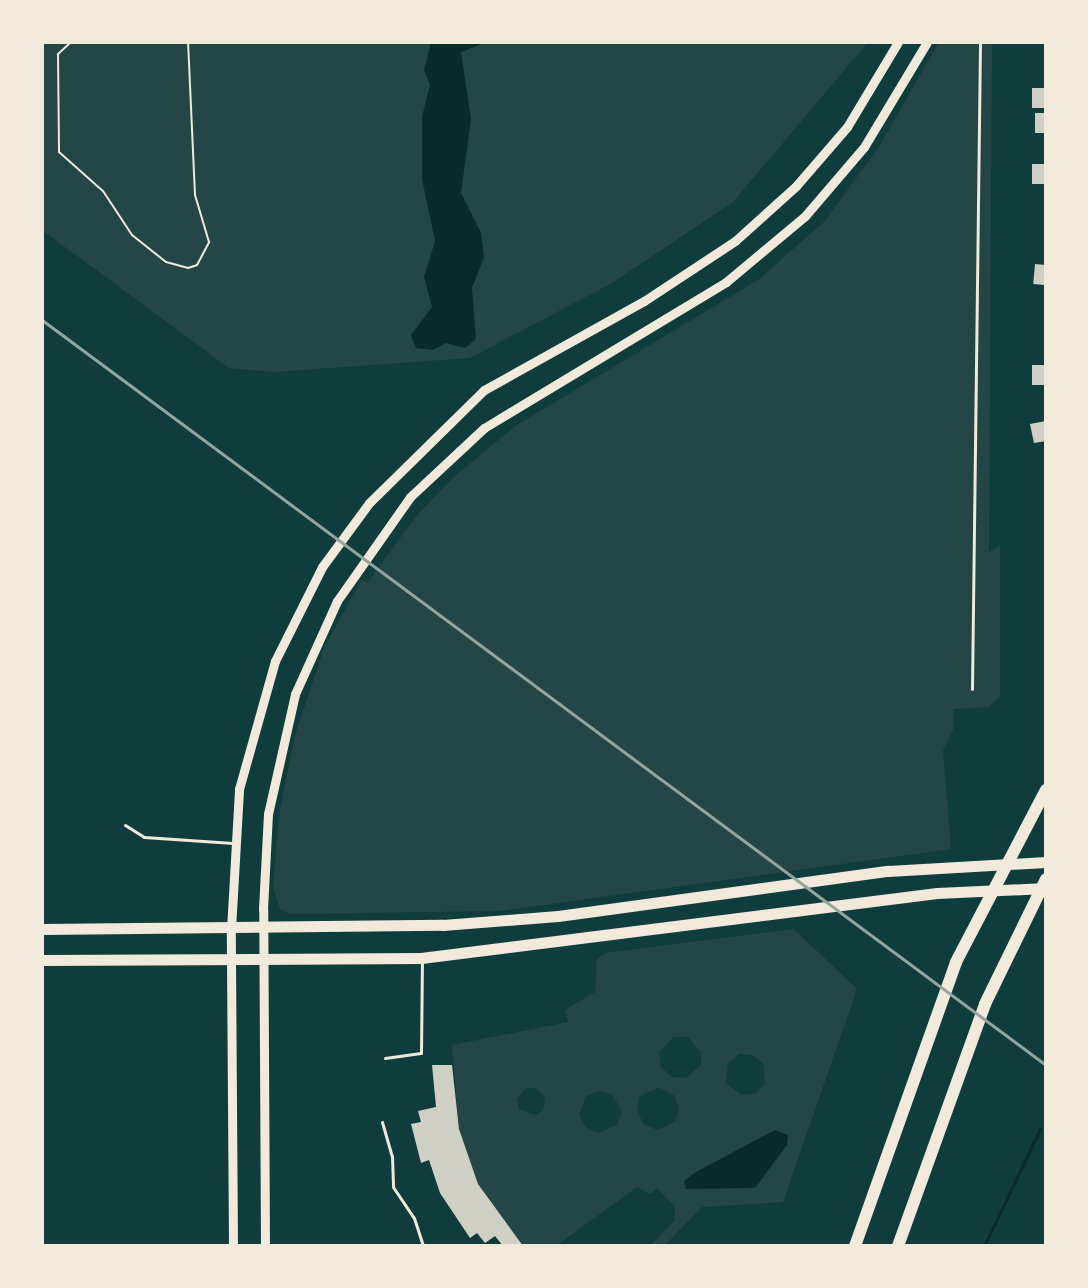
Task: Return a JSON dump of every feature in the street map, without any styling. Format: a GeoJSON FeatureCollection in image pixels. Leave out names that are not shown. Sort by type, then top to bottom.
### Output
{"type":"FeatureCollection","features":[{"type":"Feature","properties":{"kind":"highway"},"geometry":{"type":"LineString","coordinates":[[855,1246],[956,962],[1046,790]]}},
{"type":"Feature","properties":{"kind":"highway"},"geometry":{"type":"LineString","coordinates":[[898,1246],[985,1004],[1046,879]]}},
{"type":"Feature","properties":{"kind":"main road"},"geometry":{"type":"LineString","coordinates":[[233,1246],[233,843],[249,741],[275,661],[322,567],[369,503],[484,390],[644,301],[735,241],[796,186],[847,127],[898,42]]}},
{"type":"Feature","properties":{"kind":"main road"},"geometry":{"type":"LineString","coordinates":[[265,1246],[263,929],[268,814],[295,694],[337,601],[387,525],[434,472],[484,428],[702,297],[782,237],[864,147],[927,42]]}},
{"type":"Feature","properties":{"kind":"main road"},"geometry":{"type":"LineString","coordinates":[[42,929],[430,926],[558,916],[949,865],[1046,862]]}},
{"type":"Feature","properties":{"kind":"main road"},"geometry":{"type":"LineString","coordinates":[[42,960],[421,958],[937,893],[1046,888]]}},
{"type":"Feature","properties":{"kind":"lane"},"geometry":{"type":"LineString","coordinates":[[972,689],[980,42]]}},
{"type":"Feature","properties":{"kind":"lane"},"geometry":{"type":"LineString","coordinates":[[125,825],[144,837],[233,843]]}},
{"type":"Feature","properties":{"kind":"lane"},"geometry":{"type":"LineString","coordinates":[[385,1058],[421,1053],[421,958]]}},
{"type":"Feature","properties":{"kind":"lane"},"geometry":{"type":"LineString","coordinates":[[382,1122],[392,1156],[393,1187],[414,1218],[423,1246]]}},
{"type":"Feature","properties":{"kind":"path"},"geometry":{"type":"LineString","coordinates":[[71,42],[58,54],[59,152],[103,191],[132,235],[166,262],[188,268],[197,265],[209,242],[195,195],[188,42]]}},
{"type":"Feature","properties":{"kind":"shaded area"},"geometry":{"type":"Polygon","coordinates":[[[42,42],[868,42],[733,202],[614,282],[470,358],[273,372],[229,368],[42,230],[42,42]]]}},
{"type":"Feature","properties":{"kind":"shaded area"},"geometry":{"type":"Polygon","coordinates":[[[431,42],[487,42],[461,52],[471,119],[461,193],[481,233],[484,257],[472,288],[476,339],[465,348],[446,343],[433,350],[416,348],[411,335],[432,307],[424,277],[435,241],[422,179],[422,117],[430,85],[424,70],[431,42]]]}},
{"type":"Feature","properties":{"kind":"shaded area"},"geometry":{"type":"Polygon","coordinates":[[[939,42],[992,42],[989,552],[1000,545],[1000,696],[989,707],[954,709],[953,730],[943,751],[951,849],[499,911],[290,914],[280,909],[273,887],[279,816],[295,735],[325,645],[362,580],[367,583],[418,514],[457,474],[517,425],[758,280],[824,222],[879,147],[939,42]]]}},
{"type":"Feature","properties":{"kind":"shaded area"},"geometry":{"type":"Polygon","coordinates":[[[794,929],[857,989],[783,1202],[702,1207],[664,1246],[650,1246],[675,1220],[675,1207],[657,1188],[650,1194],[637,1187],[556,1246],[523,1246],[478,1184],[459,1129],[452,1045],[568,1022],[565,1010],[595,992],[597,959],[605,953],[794,929]],[[673,1037],[659,1053],[661,1067],[672,1077],[686,1078],[701,1065],[701,1052],[688,1037],[673,1037]],[[739,1054],[728,1063],[726,1083],[741,1095],[755,1094],[765,1084],[764,1064],[753,1055],[739,1054]],[[658,1087],[639,1097],[637,1112],[644,1124],[657,1130],[675,1122],[679,1109],[675,1096],[658,1087]],[[526,1088],[517,1099],[519,1109],[536,1115],[543,1110],[545,1097],[536,1088],[526,1088]],[[599,1091],[586,1096],[579,1115],[586,1127],[598,1133],[617,1125],[622,1112],[612,1094],[599,1091]]]}},
{"type":"Feature","properties":{"kind":"shaded area"},"geometry":{"type":"Polygon","coordinates":[[[775,1130],[788,1135],[787,1145],[755,1188],[686,1189],[684,1181],[696,1172],[775,1130]]]}},
{"type":"Feature","properties":{"kind":"building"},"geometry":{"type":"Polygon","coordinates":[[[1032,88],[1046,88],[1046,108],[1032,108],[1032,88]]]}},
{"type":"Feature","properties":{"kind":"building"},"geometry":{"type":"Polygon","coordinates":[[[1035,113],[1046,113],[1046,133],[1035,133],[1035,113]]]}},
{"type":"Feature","properties":{"kind":"building"},"geometry":{"type":"Polygon","coordinates":[[[1032,164],[1046,164],[1046,184],[1032,184],[1032,164]]]}},
{"type":"Feature","properties":{"kind":"building"},"geometry":{"type":"Polygon","coordinates":[[[1035,264],[1046,265],[1044,285],[1033,284],[1035,264]]]}},
{"type":"Feature","properties":{"kind":"building"},"geometry":{"type":"Polygon","coordinates":[[[1032,365],[1046,365],[1046,385],[1032,385],[1032,365]]]}},
{"type":"Feature","properties":{"kind":"building"},"geometry":{"type":"Polygon","coordinates":[[[1046,421],[1046,441],[1034,443],[1030,424],[1046,421]]]}},
{"type":"Feature","properties":{"kind":"building"},"geometry":{"type":"Polygon","coordinates":[[[432,1065],[452,1065],[459,1129],[478,1184],[523,1246],[503,1246],[495,1236],[485,1243],[477,1233],[470,1238],[440,1193],[429,1160],[421,1163],[411,1124],[421,1122],[418,1111],[436,1107],[432,1065]]]}},
{"type":"Feature","properties":{"kind":"waterway"},"geometry":{"type":"LineString","coordinates":[[984,1246],[1040,1129]]}},
{"type":"Feature","properties":{"kind":"railway"},"geometry":{"type":"LineString","coordinates":[[42,320],[1046,1065]]}}]}
